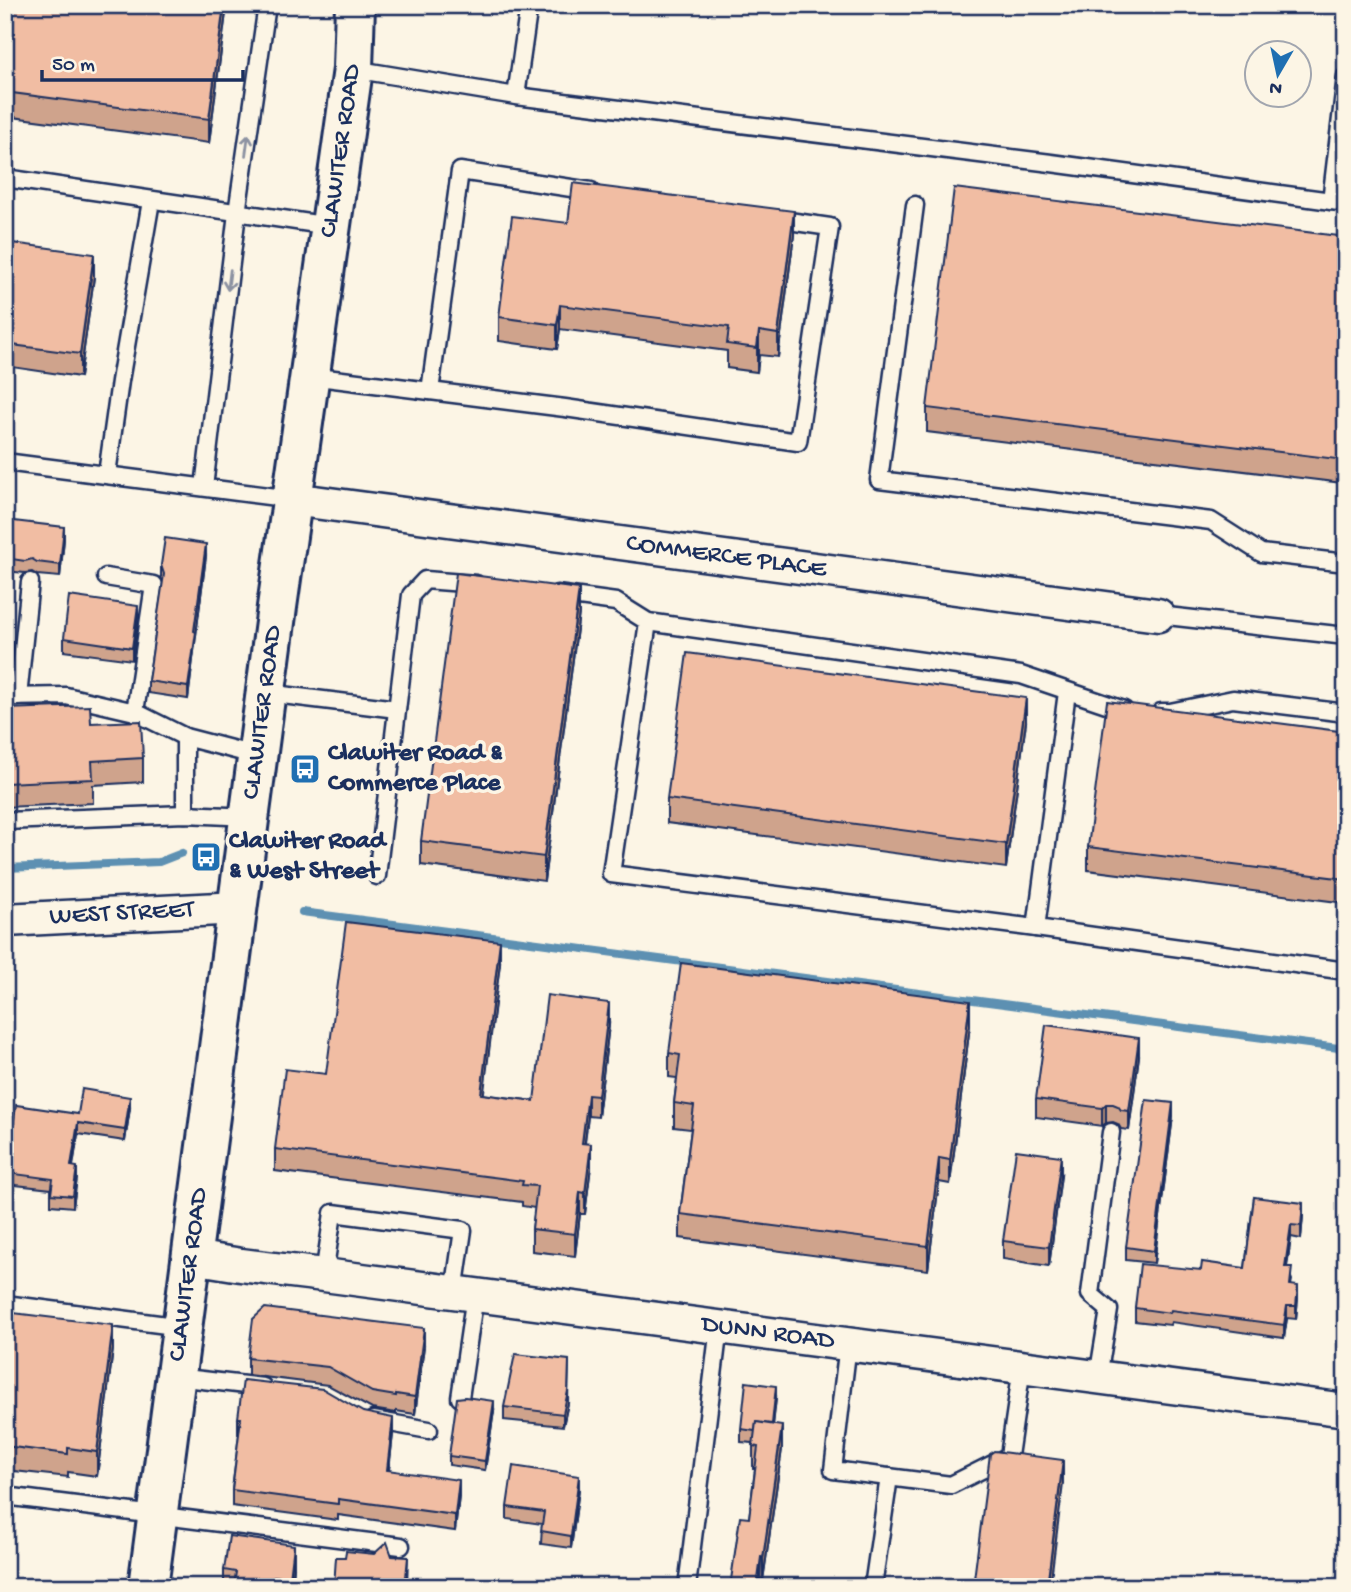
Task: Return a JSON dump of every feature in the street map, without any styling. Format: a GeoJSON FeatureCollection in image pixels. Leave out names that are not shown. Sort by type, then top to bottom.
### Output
{"type":"FeatureCollection","features":[{"type":"Feature","properties":{"kind":"main road","name":"CLAWITER ROAD"},"geometry":{"type":"LineString","coordinates":[[148,1587],[292,499],[353,69],[355,5]]}},
{"type":"Feature","properties":{"kind":"street","name":"COMMERCE PLACE"},"geometry":{"type":"LineString","coordinates":[[292,499],[1158,615]]}},
{"type":"Feature","properties":{"kind":"street","name":"WEST STREET"},"geometry":{"type":"LineString","coordinates":[[5,920],[239,908]]}},
{"type":"Feature","properties":{"kind":"street","name":"DUNN ROAD"},"geometry":{"type":"LineString","coordinates":[[191,1257],[1346,1410]]}},
{"type":"Feature","properties":{"kind":"lane"},"geometry":{"type":"LineString","coordinates":[[204,486],[237,212],[267,5]]}},
{"type":"Feature","properties":{"kind":"lane"},"geometry":{"type":"LineString","coordinates":[[516,96],[529,5]]}},
{"type":"Feature","properties":{"kind":"lane"},"geometry":{"type":"LineString","coordinates":[[353,69],[516,96],[1338,202],[1346,76]]}},
{"type":"Feature","properties":{"kind":"lane"},"geometry":{"type":"LineString","coordinates":[[430,391],[460,171],[611,194]]}},
{"type":"Feature","properties":{"kind":"lane"},"geometry":{"type":"LineString","coordinates":[[5,178],[330,226]]}},
{"type":"Feature","properties":{"kind":"lane"},"geometry":{"type":"LineString","coordinates":[[107,474],[151,201]]}},
{"type":"Feature","properties":{"kind":"lane"},"geometry":{"type":"LineString","coordinates":[[915,205],[879,480],[1211,521],[1261,553],[1346,563]]}},
{"type":"Feature","properties":{"kind":"lane"},"geometry":{"type":"LineString","coordinates":[[310,376],[565,408],[798,442],[830,227],[762,216]]}},
{"type":"Feature","properties":{"kind":"lane"},"geometry":{"type":"LineString","coordinates":[[5,462],[292,499]]}},
{"type":"Feature","properties":{"kind":"lane"},"geometry":{"type":"LineString","coordinates":[[106,577],[154,584],[135,712]]}},
{"type":"Feature","properties":{"kind":"lane"},"geometry":{"type":"LineString","coordinates":[[377,876],[411,595],[425,580],[494,586]]}},
{"type":"Feature","properties":{"kind":"lane"},"geometry":{"type":"LineString","coordinates":[[30,582],[12,697],[66,696],[135,712],[185,737],[258,756]]}},
{"type":"Feature","properties":{"kind":"lane"},"geometry":{"type":"LineString","coordinates":[[548,593],[616,602],[648,622],[1021,675],[1124,710],[1170,712],[1233,699],[1346,713]]}},
{"type":"Feature","properties":{"kind":"lane"},"geometry":{"type":"LineString","coordinates":[[1158,615],[1346,636]]}},
{"type":"Feature","properties":{"kind":"lane"},"geometry":{"type":"LineString","coordinates":[[648,622],[611,874],[1346,971]]}},
{"type":"Feature","properties":{"kind":"lane"},"geometry":{"type":"LineString","coordinates":[[1036,928],[1067,692]]}},
{"type":"Feature","properties":{"kind":"lane"},"geometry":{"type":"LineString","coordinates":[[266,693],[397,709]]}},
{"type":"Feature","properties":{"kind":"lane"},"geometry":{"type":"LineString","coordinates":[[185,737],[185,814]]}},
{"type":"Feature","properties":{"kind":"lane"},"geometry":{"type":"LineString","coordinates":[[5,821],[185,814],[250,817]]}},
{"type":"Feature","properties":{"kind":"lane"},"geometry":{"type":"LineString","coordinates":[[1098,1377],[1109,1310],[1090,1294],[1111,1132]]}},
{"type":"Feature","properties":{"kind":"lane"},"geometry":{"type":"LineString","coordinates":[[324,1275],[333,1213],[463,1230],[464,1294],[460,1398]]}},
{"type":"Feature","properties":{"kind":"lane"},"geometry":{"type":"LineString","coordinates":[[5,1304],[182,1327]]}},
{"type":"Feature","properties":{"kind":"lane"},"geometry":{"type":"LineString","coordinates":[[687,1587],[719,1327]]}},
{"type":"Feature","properties":{"kind":"lane"},"geometry":{"type":"LineString","coordinates":[[848,1344],[833,1470],[951,1485],[1009,1456],[1022,1367]]}},
{"type":"Feature","properties":{"kind":"lane"},"geometry":{"type":"LineString","coordinates":[[176,1377],[276,1389]]}},
{"type":"Feature","properties":{"kind":"lane"},"geometry":{"type":"LineString","coordinates":[[358,1413],[368,1419],[429,1430]]}},
{"type":"Feature","properties":{"kind":"lane"},"geometry":{"type":"LineString","coordinates":[[873,1587],[890,1477]]}},
{"type":"Feature","properties":{"kind":"lane"},"geometry":{"type":"LineString","coordinates":[[5,1496],[401,1546]]}},
{"type":"Feature","properties":{"kind":"building"},"geometry":{"type":"Polygon","coordinates":[[[5,5],[224,5],[209,119],[5,92],[5,5]]]}},
{"type":"Feature","properties":{"kind":"building"},"geometry":{"type":"Polygon","coordinates":[[[573,183],[794,211],[778,334],[759,331],[757,348],[727,344],[729,327],[560,305],[557,325],[499,317],[512,216],[568,223],[573,183]]]}},
{"type":"Feature","properties":{"kind":"building"},"geometry":{"type":"Polygon","coordinates":[[[954,188],[1346,237],[1346,484],[1342,484],[1345,460],[927,408],[954,188]]]}},
{"type":"Feature","properties":{"kind":"building"},"geometry":{"type":"Polygon","coordinates":[[[5,242],[94,254],[80,354],[5,344],[5,242]]]}},
{"type":"Feature","properties":{"kind":"building"},"geometry":{"type":"Polygon","coordinates":[[[5,520],[64,527],[60,565],[32,559],[25,561],[5,558],[5,520]]]}},
{"type":"Feature","properties":{"kind":"building"},"geometry":{"type":"Polygon","coordinates":[[[165,538],[206,544],[188,687],[148,681],[164,574],[161,565],[165,538]]]}},
{"type":"Feature","properties":{"kind":"building"},"geometry":{"type":"Polygon","coordinates":[[[456,573],[579,589],[544,857],[421,841],[456,573]]]}},
{"type":"Feature","properties":{"kind":"building"},"geometry":{"type":"Polygon","coordinates":[[[69,596],[138,606],[132,648],[64,638],[69,596]]]}},
{"type":"Feature","properties":{"kind":"building"},"geometry":{"type":"Polygon","coordinates":[[[687,653],[1026,698],[1006,844],[667,799],[687,653]]]}},
{"type":"Feature","properties":{"kind":"building"},"geometry":{"type":"Polygon","coordinates":[[[1107,701],[1346,732],[1346,879],[1088,847],[1107,701]]]}},
{"type":"Feature","properties":{"kind":"building"},"geometry":{"type":"Polygon","coordinates":[[[90,706],[91,723],[141,721],[143,758],[92,761],[93,779],[5,783],[5,709],[90,706]]]}},
{"type":"Feature","properties":{"kind":"building"},"geometry":{"type":"Polygon","coordinates":[[[346,922],[500,941],[481,1094],[534,1101],[547,995],[609,1003],[598,1096],[588,1095],[582,1143],[591,1144],[585,1193],[580,1192],[575,1234],[532,1229],[537,1186],[522,1185],[523,1181],[275,1149],[285,1069],[326,1074],[346,922]]]}},
{"type":"Feature","properties":{"kind":"building"},"geometry":{"type":"Polygon","coordinates":[[[681,963],[970,1001],[950,1160],[939,1158],[928,1246],[680,1214],[694,1106],[674,1103],[680,1055],[669,1053],[681,963]]]}},
{"type":"Feature","properties":{"kind":"building"},"geometry":{"type":"Polygon","coordinates":[[[1046,1025],[1139,1038],[1129,1111],[1121,1110],[1113,1104],[1106,1104],[1102,1108],[1036,1099],[1046,1025]]]}},
{"type":"Feature","properties":{"kind":"building"},"geometry":{"type":"Polygon","coordinates":[[[82,1089],[130,1097],[125,1130],[78,1123],[71,1166],[77,1167],[73,1196],[51,1194],[53,1179],[7,1173],[16,1105],[78,1114],[82,1089]]]}},
{"type":"Feature","properties":{"kind":"building"},"geometry":{"type":"Polygon","coordinates":[[[1146,1100],[1173,1103],[1154,1251],[1126,1247],[1146,1100]]]}},
{"type":"Feature","properties":{"kind":"building"},"geometry":{"type":"Polygon","coordinates":[[[1016,1150],[1061,1156],[1049,1247],[1003,1241],[1016,1150]]]}},
{"type":"Feature","properties":{"kind":"building"},"geometry":{"type":"Polygon","coordinates":[[[1254,1197],[1303,1203],[1301,1226],[1291,1225],[1285,1267],[1292,1267],[1290,1285],[1298,1286],[1296,1306],[1287,1306],[1284,1325],[1135,1308],[1140,1264],[1201,1270],[1202,1262],[1245,1268],[1254,1197]]]}},
{"type":"Feature","properties":{"kind":"building"},"geometry":{"type":"Polygon","coordinates":[[[265,1308],[424,1328],[415,1397],[372,1392],[328,1367],[248,1358],[253,1319],[265,1308]]]}},
{"type":"Feature","properties":{"kind":"building"},"geometry":{"type":"Polygon","coordinates":[[[5,1312],[113,1325],[97,1452],[68,1448],[68,1454],[5,1446],[5,1312]]]}},
{"type":"Feature","properties":{"kind":"building"},"geometry":{"type":"Polygon","coordinates":[[[515,1354],[569,1360],[568,1391],[563,1414],[504,1407],[515,1354]]]}},
{"type":"Feature","properties":{"kind":"building"},"geometry":{"type":"Polygon","coordinates":[[[243,1380],[323,1389],[363,1412],[393,1418],[387,1470],[459,1480],[455,1515],[338,1499],[338,1504],[232,1490],[243,1380]]]}},
{"type":"Feature","properties":{"kind":"building"},"geometry":{"type":"Polygon","coordinates":[[[746,1382],[776,1386],[772,1424],[756,1422],[755,1431],[741,1429],[746,1382]]]}},
{"type":"Feature","properties":{"kind":"building"},"geometry":{"type":"Polygon","coordinates":[[[457,1398],[494,1401],[485,1461],[449,1456],[457,1398]]]}},
{"type":"Feature","properties":{"kind":"building"},"geometry":{"type":"Polygon","coordinates":[[[756,1422],[782,1426],[763,1558],[761,1557],[757,1587],[730,1587],[740,1517],[749,1518],[758,1447],[753,1446],[756,1422]]]}},
{"type":"Feature","properties":{"kind":"building"},"geometry":{"type":"Polygon","coordinates":[[[994,1451],[1063,1460],[1047,1587],[973,1587],[990,1454],[994,1451]]]}},
{"type":"Feature","properties":{"kind":"building"},"geometry":{"type":"Polygon","coordinates":[[[513,1466],[579,1476],[571,1536],[541,1531],[544,1512],[507,1507],[513,1466]]]}},
{"type":"Feature","properties":{"kind":"building"},"geometry":{"type":"Polygon","coordinates":[[[229,1536],[294,1545],[290,1578],[274,1576],[273,1587],[234,1584],[236,1572],[224,1570],[229,1536]]]}},
{"type":"Feature","properties":{"kind":"building"},"geometry":{"type":"Polygon","coordinates":[[[387,1542],[392,1556],[408,1557],[405,1587],[334,1587],[336,1557],[345,1557],[346,1551],[374,1554],[387,1542]]]}},
{"type":"Feature","properties":{"kind":"building"},"geometry":{"type":"Polygon","coordinates":[[[665,1580],[715,1587],[664,1587],[665,1580]]]}},
{"type":"Feature","properties":{"kind":"waterway"},"geometry":{"type":"LineString","coordinates":[[5,868],[159,862],[182,853]]}},
{"type":"Feature","properties":{"kind":"waterway"},"geometry":{"type":"LineString","coordinates":[[302,912],[1346,1049]]}},
{"type":"Feature","properties":{"kind":"place","name":"Clawiter Road & Commerce Place"},"geometry":{"type":"Point","coordinates":[305,769]}},
{"type":"Feature","properties":{"kind":"place","name":"Clawiter Road & West Street"},"geometry":{"type":"Point","coordinates":[206,857]}}]}
